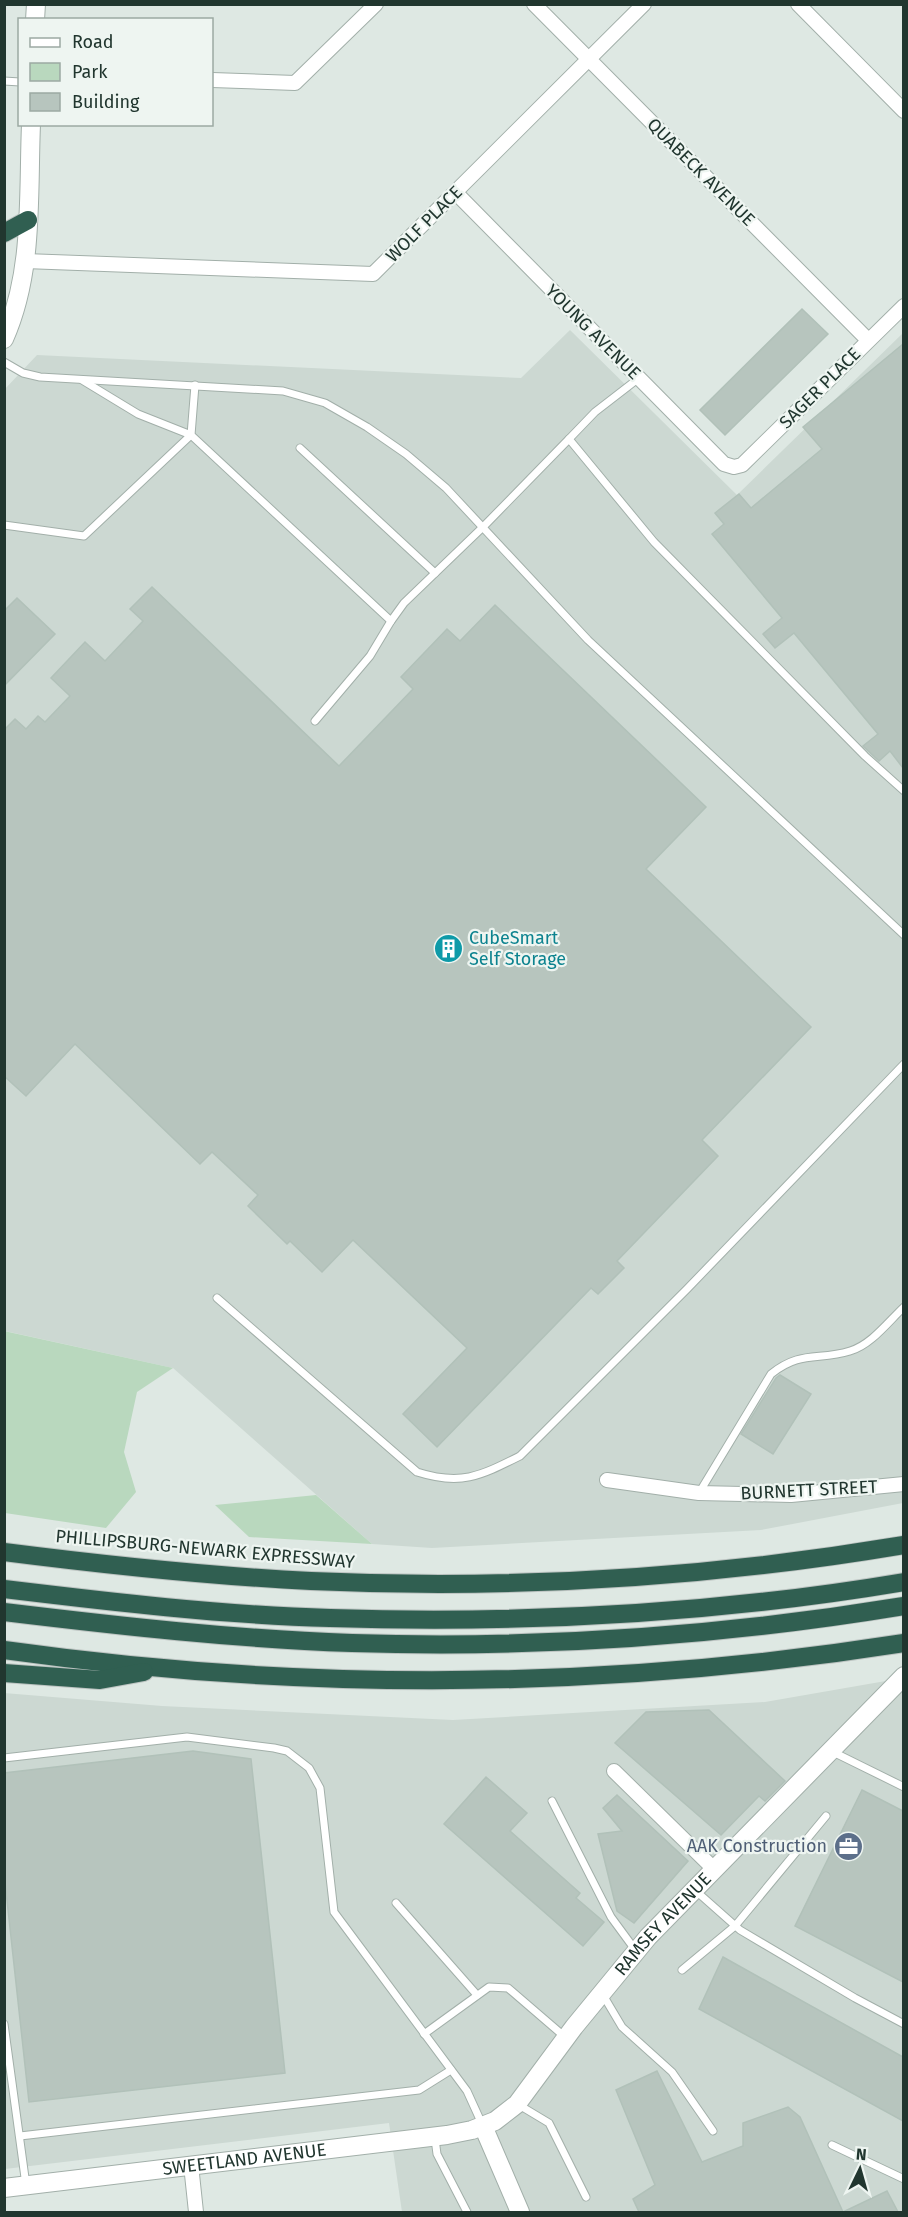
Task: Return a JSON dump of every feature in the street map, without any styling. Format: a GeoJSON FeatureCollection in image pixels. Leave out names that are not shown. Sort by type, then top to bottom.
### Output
{"type":"FeatureCollection","features":[{"type":"Feature","properties":{"kind":"highway"},"geometry":{"type":"LineString","coordinates":[[4,233],[27,220]]}},
{"type":"Feature","properties":{"kind":"highway","name":"PHILLIPSBURG-NEWARK EXPRESSWAY"},"geometry":{"type":"LineString","coordinates":[[4,1552],[229,1576],[313,1581],[472,1583],[613,1578],[773,1564],[903,1545]]}},
{"type":"Feature","properties":{"kind":"highway"},"geometry":{"type":"LineString","coordinates":[[4,1589],[204,1610],[329,1618],[504,1619],[655,1612],[786,1599],[903,1582]]}},
{"type":"Feature","properties":{"kind":"highway"},"geometry":{"type":"LineString","coordinates":[[4,1612],[137,1628],[234,1636],[353,1643],[496,1644],[617,1638],[738,1628],[903,1606]]}},
{"type":"Feature","properties":{"kind":"highway"},"geometry":{"type":"LineString","coordinates":[[4,1650],[166,1668],[253,1674],[382,1679],[514,1680],[646,1674],[766,1662],[903,1643]]}},
{"type":"Feature","properties":{"kind":"highway"},"geometry":{"type":"LineString","coordinates":[[4,1672],[100,1680],[166,1668]]}},
{"type":"Feature","properties":{"kind":"street"},"geometry":{"type":"LineString","coordinates":[[213,80],[295,83],[376,4]]}},
{"type":"Feature","properties":{"kind":"street","name":"QUABECK AVENUE"},"geometry":{"type":"LineString","coordinates":[[534,4],[868,340]]}},
{"type":"Feature","properties":{"kind":"street","name":"WOLF PLACE"},"geometry":{"type":"LineString","coordinates":[[25,261],[374,274],[644,4]]}},
{"type":"Feature","properties":{"kind":"street"},"geometry":{"type":"LineString","coordinates":[[798,4],[903,111]]}},
{"type":"Feature","properties":{"kind":"street"},"geometry":{"type":"LineString","coordinates":[[4,339],[19,296],[25,261],[31,126]]}},
{"type":"Feature","properties":{"kind":"street","name":"YOUNG AVENUE"},"geometry":{"type":"LineString","coordinates":[[456,193],[724,464],[734,467]]}},
{"type":"Feature","properties":{"kind":"street","name":"SAGER PLACE"},"geometry":{"type":"LineString","coordinates":[[734,467],[742,465],[903,306]]}},
{"type":"Feature","properties":{"kind":"street","name":"BURNETT STREET"},"geometry":{"type":"LineString","coordinates":[[607,1480],[699,1493],[791,1494],[903,1484]]}},
{"type":"Feature","properties":{"kind":"street","name":"RAMSEY AVENUE"},"geometry":{"type":"LineString","coordinates":[[483,2126],[495,2121],[517,2104],[566,2038],[636,1951],[903,1676]]}},
{"type":"Feature","properties":{"kind":"street"},"geometry":{"type":"LineString","coordinates":[[614,1772],[714,1869]]}},
{"type":"Feature","properties":{"kind":"street"},"geometry":{"type":"LineString","coordinates":[[483,2126],[520,2212]]}},
{"type":"Feature","properties":{"kind":"street","name":"SWEETLAND AVENUE"},"geometry":{"type":"LineString","coordinates":[[4,2188],[434,2136],[483,2126]]}},
{"type":"Feature","properties":{"kind":"street"},"geometry":{"type":"LineString","coordinates":[[191,2165],[196,2212]]}},
{"type":"Feature","properties":{"kind":"lane"},"geometry":{"type":"LineString","coordinates":[[4,362],[31,375],[284,391],[325,403],[351,417],[406,454],[446,488],[595,647],[903,935]]}},
{"type":"Feature","properties":{"kind":"lane"},"geometry":{"type":"LineString","coordinates":[[315,721],[370,656],[404,603],[484,526],[595,412],[639,378]]}},
{"type":"Feature","properties":{"kind":"lane"},"geometry":{"type":"LineString","coordinates":[[80,379],[138,414],[191,435],[391,621]]}},
{"type":"Feature","properties":{"kind":"lane"},"geometry":{"type":"LineString","coordinates":[[4,525],[84,536],[191,435],[195,385]]}},
{"type":"Feature","properties":{"kind":"lane"},"geometry":{"type":"LineString","coordinates":[[569,440],[654,542],[865,756],[903,790]]}},
{"type":"Feature","properties":{"kind":"lane"},"geometry":{"type":"LineString","coordinates":[[300,448],[435,573]]}},
{"type":"Feature","properties":{"kind":"lane"},"geometry":{"type":"LineString","coordinates":[[217,1298],[417,1472],[438,1479],[466,1479],[520,1456],[687,1289],[903,1064]]}},
{"type":"Feature","properties":{"kind":"lane"},"geometry":{"type":"LineString","coordinates":[[699,1493],[771,1374],[781,1365],[803,1357],[850,1351],[864,1345],[903,1307]]}},
{"type":"Feature","properties":{"kind":"lane"},"geometry":{"type":"LineString","coordinates":[[4,1758],[187,1737],[288,1751],[309,1768],[320,1788],[334,1912],[467,2091],[483,2126]]}},
{"type":"Feature","properties":{"kind":"lane"},"geometry":{"type":"LineString","coordinates":[[831,1750],[903,1787]]}},
{"type":"Feature","properties":{"kind":"lane"},"geometry":{"type":"LineString","coordinates":[[552,1801],[611,1917],[636,1951]]}},
{"type":"Feature","properties":{"kind":"lane"},"geometry":{"type":"LineString","coordinates":[[682,1970],[735,1926],[826,1816]]}},
{"type":"Feature","properties":{"kind":"lane"},"geometry":{"type":"LineString","coordinates":[[694,1889],[735,1926],[903,2024]]}},
{"type":"Feature","properties":{"kind":"lane"},"geometry":{"type":"LineString","coordinates":[[396,1904],[477,1995]]}},
{"type":"Feature","properties":{"kind":"lane"},"geometry":{"type":"LineString","coordinates":[[424,2034],[489,1987],[508,1988],[566,2038]]}},
{"type":"Feature","properties":{"kind":"lane"},"geometry":{"type":"LineString","coordinates":[[602,1992],[622,2027],[672,2072],[713,2131]]}},
{"type":"Feature","properties":{"kind":"lane"},"geometry":{"type":"LineString","coordinates":[[4,2024],[7,2065],[26,2185]]}},
{"type":"Feature","properties":{"kind":"lane"},"geometry":{"type":"LineString","coordinates":[[20,2136],[419,2090],[452,2070]]}},
{"type":"Feature","properties":{"kind":"lane"},"geometry":{"type":"LineString","coordinates":[[517,2104],[549,2123],[586,2197]]}},
{"type":"Feature","properties":{"kind":"lane"},"geometry":{"type":"LineString","coordinates":[[434,2136],[436,2154],[467,2212]]}},
{"type":"Feature","properties":{"kind":"lane"},"geometry":{"type":"LineString","coordinates":[[832,2145],[903,2179]]}},
{"type":"Feature","properties":{"kind":"shaded area"},"geometry":{"type":"Polygon","coordinates":[[[570,330],[737,495],[903,333],[903,1503],[761,1530],[432,1548],[372,1544],[173,1368],[5,1331],[4,390],[37,355],[521,378],[570,330]]]}},
{"type":"Feature","properties":{"kind":"shaded area"},"geometry":{"type":"Polygon","coordinates":[[[903,1678],[903,2212],[402,2212],[389,2123],[5,2169],[4,1693],[162,1706],[453,1720],[765,1702],[903,1678]]]}},
{"type":"Feature","properties":{"kind":"green space"},"geometry":{"type":"Polygon","coordinates":[[[4,1331],[173,1368],[137,1392],[124,1452],[136,1492],[106,1528],[5,1513],[4,1331]]]}},
{"type":"Feature","properties":{"kind":"green space"},"geometry":{"type":"Polygon","coordinates":[[[316,1495],[372,1544],[249,1537],[215,1505],[316,1495]]]}},
{"type":"Feature","properties":{"kind":"building"},"geometry":{"type":"Polygon","coordinates":[[[802,309],[828,334],[725,435],[700,410],[802,309]]]}},
{"type":"Feature","properties":{"kind":"building"},"geometry":{"type":"Polygon","coordinates":[[[903,344],[903,768],[890,751],[879,761],[863,746],[878,734],[794,633],[775,648],[763,634],[782,618],[712,534],[724,524],[715,513],[739,494],[751,508],[822,449],[803,427],[903,344]]]}},
{"type":"Feature","properties":{"kind":"building","name":"CubeSmart Self Storage"},"geometry":{"type":"Polygon","coordinates":[[[152,587],[339,766],[413,689],[401,677],[447,629],[460,641],[495,605],[706,807],[646,869],[811,1027],[702,1140],[718,1156],[617,1261],[624,1268],[598,1294],[591,1288],[437,1447],[403,1414],[467,1348],[353,1240],[322,1272],[290,1241],[287,1244],[248,1206],[258,1195],[212,1152],[200,1164],[75,1044],[26,1096],[4,1076],[4,730],[15,719],[26,729],[38,716],[45,722],[70,696],[51,678],[85,642],[105,661],[143,621],[130,609],[152,587]]]}},
{"type":"Feature","properties":{"kind":"building"},"geometry":{"type":"Polygon","coordinates":[[[17,598],[55,634],[4,686],[4,611],[17,598]]]}},
{"type":"Feature","properties":{"kind":"building"},"geometry":{"type":"Polygon","coordinates":[[[780,1375],[811,1394],[773,1454],[741,1434],[780,1375]]]}},
{"type":"Feature","properties":{"kind":"building"},"geometry":{"type":"Polygon","coordinates":[[[709,1710],[785,1781],[765,1801],[759,1796],[721,1835],[615,1743],[646,1712],[709,1710]]]}},
{"type":"Feature","properties":{"kind":"building"},"geometry":{"type":"Polygon","coordinates":[[[193,1751],[251,1759],[285,2073],[29,2102],[4,1873],[4,1773],[193,1751]]]}},
{"type":"Feature","properties":{"kind":"building"},"geometry":{"type":"Polygon","coordinates":[[[486,1777],[527,1813],[510,1831],[580,1893],[576,1898],[604,1922],[583,1946],[444,1824],[486,1777]]]}},
{"type":"Feature","properties":{"kind":"building"},"geometry":{"type":"Polygon","coordinates":[[[862,1790],[903,1811],[903,1982],[795,1926],[862,1790]]]}},
{"type":"Feature","properties":{"kind":"building"},"geometry":{"type":"Polygon","coordinates":[[[617,1795],[688,1861],[634,1923],[617,1911],[598,1834],[622,1831],[603,1808],[617,1795]]]}},
{"type":"Feature","properties":{"kind":"building"},"geometry":{"type":"Polygon","coordinates":[[[723,1957],[903,2057],[903,2121],[699,2009],[723,1957]]]}},
{"type":"Feature","properties":{"kind":"building"},"geometry":{"type":"Polygon","coordinates":[[[657,2071],[702,2162],[743,2146],[743,2123],[788,2107],[800,2117],[843,2212],[639,2212],[633,2199],[655,2185],[616,2090],[657,2071]]]}},
{"type":"Feature","properties":{"kind":"building"},"geometry":{"type":"Polygon","coordinates":[[[887,2191],[898,2212],[843,2212],[887,2191]]]}},
{"type":"Feature","properties":{"kind":"place","name":"CubeSmart Self Storage"},"geometry":{"type":"Point","coordinates":[448,948]}},
{"type":"Feature","properties":{"kind":"place","name":"AAK Construction"},"geometry":{"type":"Point","coordinates":[848,1846]}}]}
